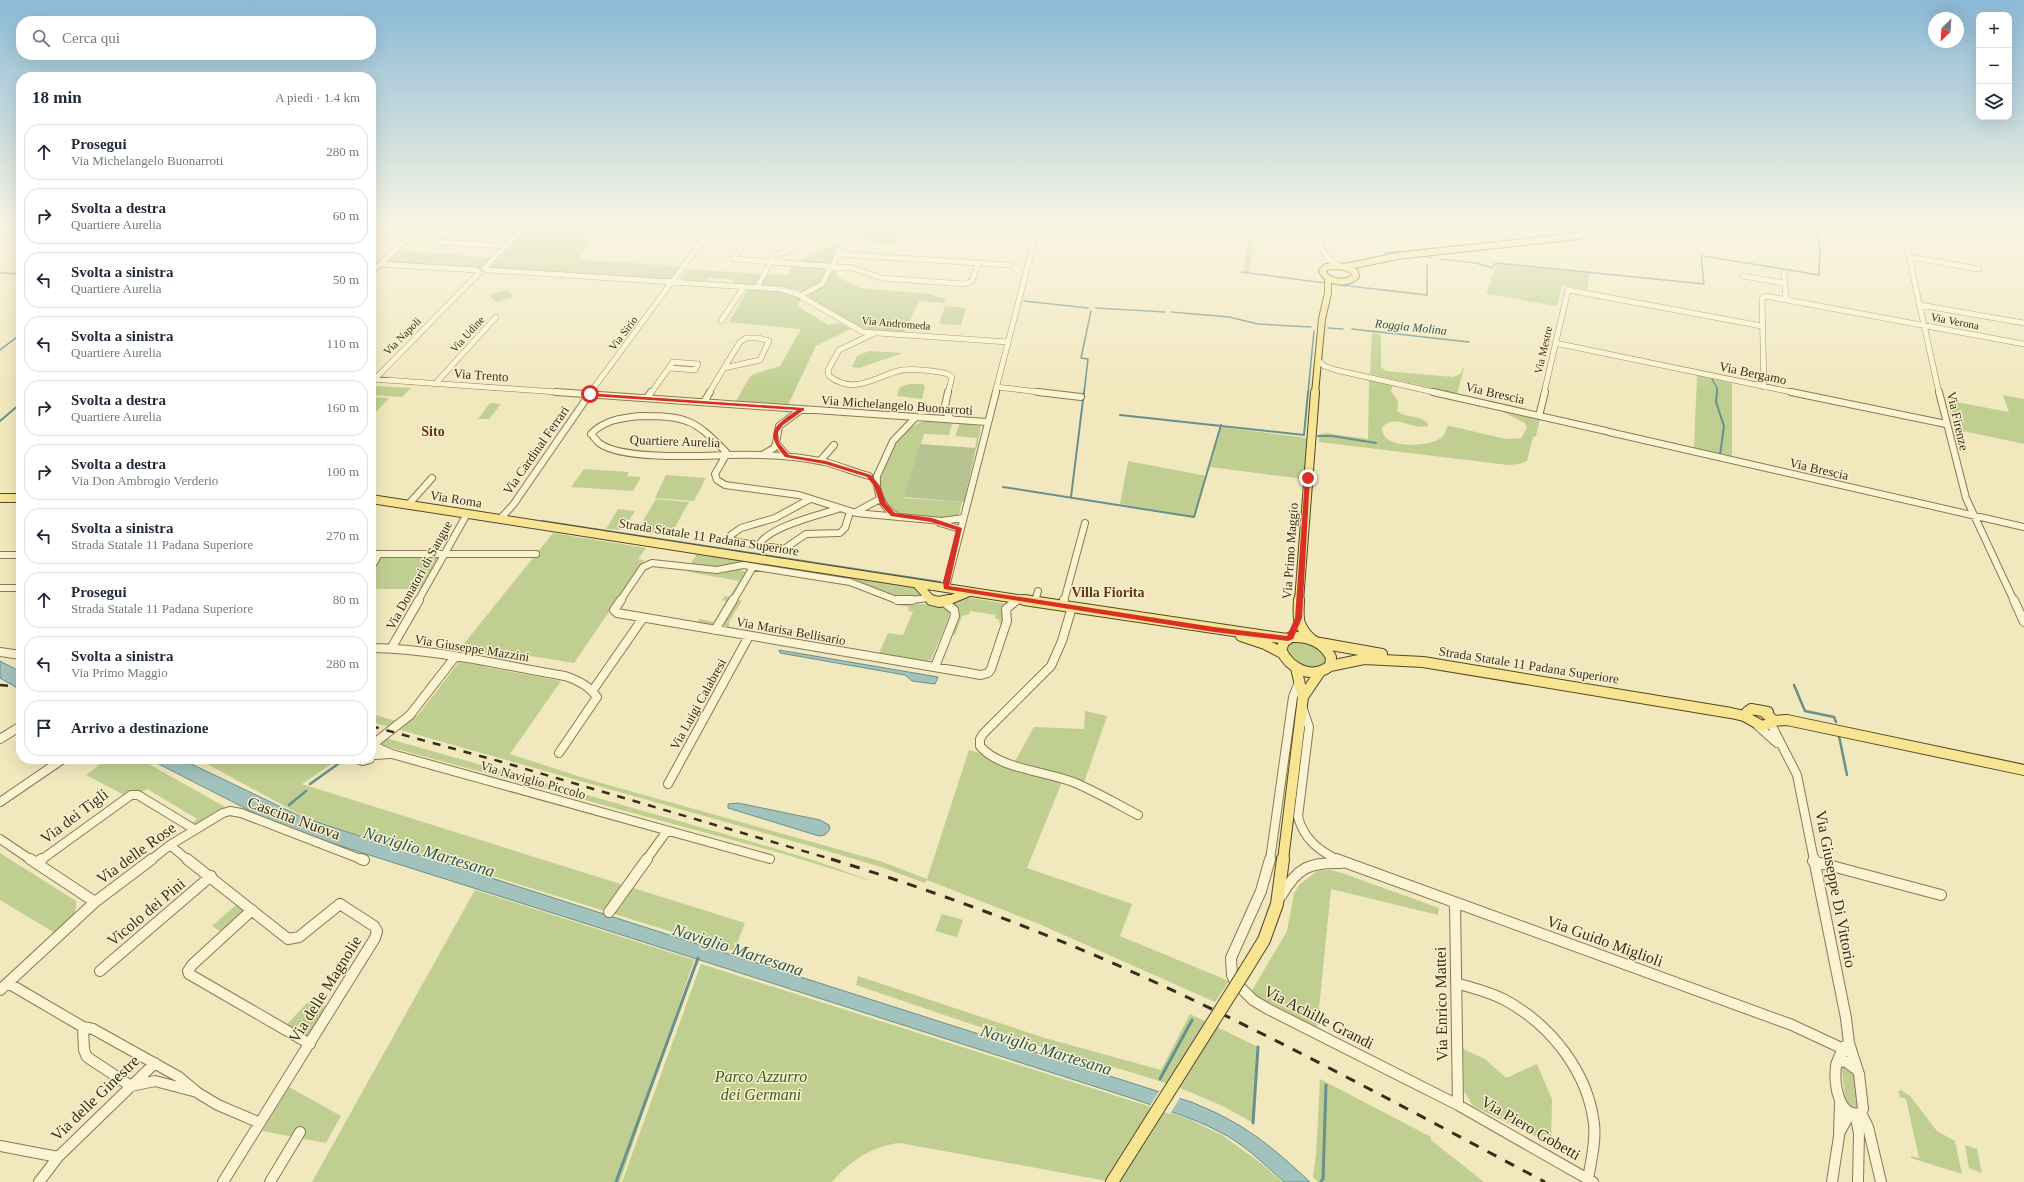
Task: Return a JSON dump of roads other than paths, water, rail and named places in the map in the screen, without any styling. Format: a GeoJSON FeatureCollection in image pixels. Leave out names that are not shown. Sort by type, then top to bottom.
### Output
{"type":"FeatureCollection","features":[{"type":"Feature","properties":{"kind":"main road","name":"Via Primo Maggio"},"geometry":{"type":"LineString","coordinates":[[1289,638],[1298,618],[1311,438],[1322,314],[1328,293],[1328,281]]}},
{"type":"Feature","properties":{"kind":"main road"},"geometry":{"type":"LineString","coordinates":[[1328,293],[1335,285],[1342,281]]}},
{"type":"Feature","properties":{"kind":"main road"},"geometry":{"type":"LineString","coordinates":[[0,498],[16,498]]}},
{"type":"Feature","properties":{"kind":"main road","name":"Via Roma"},"geometry":{"type":"LineString","coordinates":[[376,501],[500,519]]}},
{"type":"Feature","properties":{"kind":"main road","name":"Strada Statale 11 Padana Superiore"},"geometry":{"type":"LineString","coordinates":[[500,519],[914,583],[944,586],[1210,629],[1289,638]]}},
{"type":"Feature","properties":{"kind":"main road"},"geometry":{"type":"LineString","coordinates":[[914,583],[923,588],[928,596],[935,602],[947,601],[952,593],[944,586],[931,589],[928,596]]}},
{"type":"Feature","properties":{"kind":"main road","name":"Strada Statale 11 Padana Superiore"},"geometry":{"type":"LineString","coordinates":[[947,601],[959,594],[974,591]]}},
{"type":"Feature","properties":{"kind":"main road","name":"Via Primo Maggio"},"geometry":{"type":"LineString","coordinates":[[1298,618],[1302,629],[1313,641]]}},
{"type":"Feature","properties":{"kind":"main road","name":"Strada Statale 11 Padana Superiore"},"geometry":{"type":"LineString","coordinates":[[1210,629],[1254,640],[1282,653]]}},
{"type":"Feature","properties":{"kind":"main road"},"geometry":{"type":"LineString","coordinates":[[1303,637],[1313,641],[1330,654],[1332,660],[1330,666],[1320,672],[1308,673],[1296,668],[1282,653],[1282,645],[1289,638],[1303,637]]}},
{"type":"Feature","properties":{"kind":"main road","name":"Strada Statale 11 Padana Superiore"},"geometry":{"type":"LineString","coordinates":[[1313,641],[1423,662],[1751,717],[1764,726],[1772,722],[1787,720],[2024,770]]}},
{"type":"Feature","properties":{"kind":"main road","name":"Strada Statale 11 Padana Superiore"},"geometry":{"type":"LineString","coordinates":[[1330,666],[1351,660],[1372,658],[1423,662]]}},
{"type":"Feature","properties":{"kind":"main road"},"geometry":{"type":"LineString","coordinates":[[1112,1182],[1264,940],[1277,904],[1302,701],[1296,668]]}},
{"type":"Feature","properties":{"kind":"main road"},"geometry":{"type":"LineString","coordinates":[[1302,701],[1320,672]]}},
{"type":"Feature","properties":{"kind":"main road"},"geometry":{"type":"LineString","coordinates":[[1762,710],[1769,715],[1772,722]]}},
{"type":"Feature","properties":{"kind":"main road","name":"Strada Statale 11 Padana Superiore"},"geometry":{"type":"LineString","coordinates":[[1751,717],[1762,710],[1860,732],[1888,741]]}},
{"type":"Feature","properties":{"kind":"street","name":"Via Napoli"},"geometry":{"type":"LineString","coordinates":[[376,377],[468,281]]}},
{"type":"Feature","properties":{"kind":"street","name":"Via Andromeda"},"geometry":{"type":"LineString","coordinates":[[661,281],[786,290],[800,296],[855,329],[875,333],[1008,342]]}},
{"type":"Feature","properties":{"kind":"street"},"geometry":{"type":"LineString","coordinates":[[757,287],[760,281]]}},
{"type":"Feature","properties":{"kind":"street"},"geometry":{"type":"LineString","coordinates":[[800,296],[822,284],[824,281]]}},
{"type":"Feature","properties":{"kind":"street"},"geometry":{"type":"LineString","coordinates":[[926,281],[966,284],[972,281]]}},
{"type":"Feature","properties":{"kind":"street"},"geometry":{"type":"LineString","coordinates":[[944,586],[1024,281]]}},
{"type":"Feature","properties":{"kind":"street"},"geometry":{"type":"LineString","coordinates":[[1773,281],[1784,283],[1786,300]]}},
{"type":"Feature","properties":{"kind":"street","name":"Via Firenze"},"geometry":{"type":"LineString","coordinates":[[1915,281],[1946,424],[1966,498],[2024,622]]}},
{"type":"Feature","properties":{"kind":"street","name":"Via Sirio"},"geometry":{"type":"LineString","coordinates":[[590,394],[673,282]]}},
{"type":"Feature","properties":{"kind":"street"},"geometry":{"type":"LineString","coordinates":[[721,322],[744,287]]}},
{"type":"Feature","properties":{"kind":"street","name":"Via Mestre"},"geometry":{"type":"LineString","coordinates":[[1539,416],[1568,290],[1575,290],[1762,326]]}},
{"type":"Feature","properties":{"kind":"street","name":"Via Verona"},"geometry":{"type":"LineString","coordinates":[[1762,326],[1763,297],[2024,344]]}},
{"type":"Feature","properties":{"kind":"street"},"geometry":{"type":"LineString","coordinates":[[1920,305],[2024,324]]}},
{"type":"Feature","properties":{"kind":"street","name":"Via Udine"},"geometry":{"type":"LineString","coordinates":[[436,383],[496,316]]}},
{"type":"Feature","properties":{"kind":"street"},"geometry":{"type":"LineString","coordinates":[[1762,326],[1764,386]]}},
{"type":"Feature","properties":{"kind":"street"},"geometry":{"type":"LineString","coordinates":[[875,333],[837,352],[828,370],[829,376],[839,382],[859,385],[901,370],[948,373],[952,377],[944,410],[932,418]]}},
{"type":"Feature","properties":{"kind":"street"},"geometry":{"type":"LineString","coordinates":[[704,402],[724,368],[742,339],[750,338],[770,341],[760,360],[724,368]]}},
{"type":"Feature","properties":{"kind":"street","name":"Via Bergamo"},"geometry":{"type":"LineString","coordinates":[[1555,343],[1946,424]]}},
{"type":"Feature","properties":{"kind":"street"},"geometry":{"type":"LineString","coordinates":[[1318,361],[1324,366],[1336,370]]}},
{"type":"Feature","properties":{"kind":"street"},"geometry":{"type":"LineString","coordinates":[[647,398],[670,368]]}},
{"type":"Feature","properties":{"kind":"street"},"geometry":{"type":"LineString","coordinates":[[1317,376],[1324,371],[1336,370]]}},
{"type":"Feature","properties":{"kind":"street","name":"Via Brescia"},"geometry":{"type":"LineString","coordinates":[[1336,370],[1974,517],[2024,527]]}},
{"type":"Feature","properties":{"kind":"street","name":"Via Trento"},"geometry":{"type":"LineString","coordinates":[[376,381],[436,383],[590,394]]}},
{"type":"Feature","properties":{"kind":"street"},"geometry":{"type":"LineString","coordinates":[[997,386],[1081,397]]}},
{"type":"Feature","properties":{"kind":"street","name":"Via Michelangelo Buonarroti"},"geometry":{"type":"LineString","coordinates":[[590,394],[987,422]]}},
{"type":"Feature","properties":{"kind":"street","name":"Via Cardinal Ferrari"},"geometry":{"type":"LineString","coordinates":[[500,519],[512,505],[590,394]]}},
{"type":"Feature","properties":{"kind":"street"},"geometry":{"type":"LineString","coordinates":[[764,454],[774,448],[776,443],[775,435],[777,428],[802,409]]}},
{"type":"Feature","properties":{"kind":"street"},"geometry":{"type":"LineString","coordinates":[[944,410],[952,420]]}},
{"type":"Feature","properties":{"kind":"street","name":"Quartiere Aurelia"},"geometry":{"type":"LineString","coordinates":[[727,455],[706,431],[692,422],[679,419],[655,416],[624,418],[604,423],[595,428],[592,434],[593,437],[602,444],[625,452],[687,456],[727,455],[764,454],[787,456],[820,462],[873,475]]}},
{"type":"Feature","properties":{"kind":"street"},"geometry":{"type":"LineString","coordinates":[[897,516],[889,512],[880,499],[873,475],[881,465],[893,441],[916,417]]}},
{"type":"Feature","properties":{"kind":"street"},"geometry":{"type":"LineString","coordinates":[[776,443],[787,456]]}},
{"type":"Feature","properties":{"kind":"street"},"geometry":{"type":"LineString","coordinates":[[820,462],[826,451],[834,445]]}},
{"type":"Feature","properties":{"kind":"street","name":"Quartiere Aurelia"},"geometry":{"type":"LineString","coordinates":[[727,455],[715,472],[717,480],[724,485],[794,494],[852,513],[945,521],[962,518]]}},
{"type":"Feature","properties":{"kind":"street","name":"Via Roma"},"geometry":{"type":"LineString","coordinates":[[408,505],[432,478]]}},
{"type":"Feature","properties":{"kind":"street"},"geometry":{"type":"LineString","coordinates":[[810,499],[775,518],[738,529],[730,536],[731,540],[784,549],[798,538],[806,534],[840,533],[852,513],[870,506],[880,499]]}},
{"type":"Feature","properties":{"kind":"street"},"geometry":{"type":"LineString","coordinates":[[759,545],[762,539],[770,534],[808,518],[838,509]]}},
{"type":"Feature","properties":{"kind":"street","name":"Via Donatori di Sangue"},"geometry":{"type":"LineString","coordinates":[[392,647],[467,514]]}},
{"type":"Feature","properties":{"kind":"street","name":"Quartiere Aurelia"},"geometry":{"type":"LineString","coordinates":[[932,520],[960,529]]}},
{"type":"Feature","properties":{"kind":"street"},"geometry":{"type":"LineString","coordinates":[[1085,523],[1062,641],[1051,666],[985,732],[980,739],[980,746],[986,753],[999,760],[1073,782],[1138,815]]}},
{"type":"Feature","properties":{"kind":"street"},"geometry":{"type":"LineString","coordinates":[[376,559],[379,554],[536,554]]}},
{"type":"Feature","properties":{"kind":"street"},"geometry":{"type":"LineString","coordinates":[[0,555],[16,555]]}},
{"type":"Feature","properties":{"kind":"street","name":"Via Marisa Bellisario"},"geometry":{"type":"LineString","coordinates":[[753,567],[740,565],[717,570],[654,563],[647,565],[642,568],[614,610],[617,613],[643,618],[984,674],[992,668],[1007,621],[1006,609],[1019,598]]}},
{"type":"Feature","properties":{"kind":"street"},"geometry":{"type":"LineString","coordinates":[[715,630],[753,567],[854,583],[898,601],[907,601],[928,596]]}},
{"type":"Feature","properties":{"kind":"street"},"geometry":{"type":"LineString","coordinates":[[0,588],[16,588]]}},
{"type":"Feature","properties":{"kind":"street"},"geometry":{"type":"LineString","coordinates":[[1035,601],[1038,591]]}},
{"type":"Feature","properties":{"kind":"street"},"geometry":{"type":"LineString","coordinates":[[935,667],[955,616],[953,609],[947,601]]}},
{"type":"Feature","properties":{"kind":"street"},"geometry":{"type":"LineString","coordinates":[[559,753],[597,697],[593,690],[643,618]]}},
{"type":"Feature","properties":{"kind":"street","name":"Via Luigi Calabresi"},"geometry":{"type":"LineString","coordinates":[[668,784],[749,636]]}},
{"type":"Feature","properties":{"kind":"street","name":"Via Giuseppe Mazzini"},"geometry":{"type":"LineString","coordinates":[[376,648],[392,647],[569,677],[593,690]]}},
{"type":"Feature","properties":{"kind":"street"},"geometry":{"type":"LineString","coordinates":[[3,653],[16,654]]}},
{"type":"Feature","properties":{"kind":"street"},"geometry":{"type":"LineString","coordinates":[[376,748],[383,737],[410,716],[455,657]]}},
{"type":"Feature","properties":{"kind":"street","name":"Via Achille Grandi"},"geometry":{"type":"LineString","coordinates":[[1299,682],[1293,697],[1271,856],[1261,891],[1234,949],[1231,966],[1232,975],[1246,994],[1268,1009],[1458,1105]]}},
{"type":"Feature","properties":{"kind":"street"},"geometry":{"type":"LineString","coordinates":[[1302,701],[1309,727],[1298,817],[1299,824],[1310,842],[1330,856],[1344,863]]}},
{"type":"Feature","properties":{"kind":"street","name":"Via Giuseppe Di Vittorio"},"geometry":{"type":"LineString","coordinates":[[1751,717],[1784,750]]}},
{"type":"Feature","properties":{"kind":"street","name":"Via Giuseppe Di Vittorio"},"geometry":{"type":"LineString","coordinates":[[1772,722],[1784,750],[1794,765],[1797,775],[1846,1018],[1848,1051],[1858,1071],[1863,1109],[1855,1113]]}},
{"type":"Feature","properties":{"kind":"street"},"geometry":{"type":"LineString","coordinates":[[0,740],[16,729]]}},
{"type":"Feature","properties":{"kind":"street","name":"Via Naviglio Piccolo"},"geometry":{"type":"LineString","coordinates":[[376,752],[392,754],[770,859]]}},
{"type":"Feature","properties":{"kind":"street"},"geometry":{"type":"LineString","coordinates":[[0,802],[55,764]]}},
{"type":"Feature","properties":{"kind":"street","name":"Via delle Rose"},"geometry":{"type":"LineString","coordinates":[[0,990],[95,902],[170,845],[194,829],[138,795],[131,794]]}},
{"type":"Feature","properties":{"kind":"street","name":"Via dei Tigli"},"geometry":{"type":"LineString","coordinates":[[36,863],[131,794]]}},
{"type":"Feature","properties":{"kind":"street","name":"Cascina Nuova"},"geometry":{"type":"LineString","coordinates":[[194,829],[220,814],[232,811],[364,860]]}},
{"type":"Feature","properties":{"kind":"street"},"geometry":{"type":"LineString","coordinates":[[609,912],[667,831]]}},
{"type":"Feature","properties":{"kind":"street","name":"Via dei Tigli"},"geometry":{"type":"LineString","coordinates":[[0,840],[95,902]]}},
{"type":"Feature","properties":{"kind":"street","name":"Via delle Magnolie"},"geometry":{"type":"LineString","coordinates":[[170,845],[290,939],[299,937],[340,904],[376,929],[375,938],[223,1182]]}},
{"type":"Feature","properties":{"kind":"street"},"geometry":{"type":"LineString","coordinates":[[1814,861],[1941,895]]}},
{"type":"Feature","properties":{"kind":"street"},"geometry":{"type":"LineString","coordinates":[[1277,904],[1292,878],[1301,869],[1319,863],[1344,863]]}},
{"type":"Feature","properties":{"kind":"street","name":"Via Guido Miglioli"},"geometry":{"type":"LineString","coordinates":[[1344,863],[1792,1026],[1848,1051]]}},
{"type":"Feature","properties":{"kind":"street","name":"Vicolo dei Pini"},"geometry":{"type":"LineString","coordinates":[[100,971],[211,876]]}},
{"type":"Feature","properties":{"kind":"street","name":"Via Enrico Mattei"},"geometry":{"type":"LineString","coordinates":[[1454,903],[1458,1105]]}},
{"type":"Feature","properties":{"kind":"street"},"geometry":{"type":"LineString","coordinates":[[252,910],[192,965],[188,971],[189,974],[310,1044]]}},
{"type":"Feature","properties":{"kind":"street"},"geometry":{"type":"LineString","coordinates":[[8,983],[83,1027],[93,1029],[155,1063],[186,1082],[198,1093],[221,1107],[260,1123]]}},
{"type":"Feature","properties":{"kind":"street","name":"Via Piero Gobetti"},"geometry":{"type":"LineString","coordinates":[[1456,983],[1490,993],[1521,1011],[1543,1028],[1567,1056],[1585,1089],[1593,1118],[1594,1142],[1591,1181],[1458,1105]]}},
{"type":"Feature","properties":{"kind":"street"},"geometry":{"type":"LineString","coordinates":[[83,1027],[84,1050],[87,1057],[131,1086],[155,1081],[198,1093]]}},
{"type":"Feature","properties":{"kind":"street"},"geometry":{"type":"LineString","coordinates":[[1832,1182],[1839,1136],[1840,1103],[1837,1063],[1848,1051]]}},
{"type":"Feature","properties":{"kind":"street"},"geometry":{"type":"LineString","coordinates":[[1837,1063],[1842,1061],[1849,1062],[1858,1071]]}},
{"type":"Feature","properties":{"kind":"street","name":"Via delle Ginestre"},"geometry":{"type":"LineString","coordinates":[[39,1182],[58,1157],[155,1063]]}},
{"type":"Feature","properties":{"kind":"street"},"geometry":{"type":"LineString","coordinates":[[1840,1103],[1855,1113],[1868,1127],[1881,1182]]}},
{"type":"Feature","properties":{"kind":"street"},"geometry":{"type":"LineString","coordinates":[[1839,1136],[1855,1113]]}},
{"type":"Feature","properties":{"kind":"street"},"geometry":{"type":"LineString","coordinates":[[1855,1113],[1859,1133],[1858,1182]]}},
{"type":"Feature","properties":{"kind":"street"},"geometry":{"type":"LineString","coordinates":[[270,1182],[300,1132]]}},
{"type":"Feature","properties":{"kind":"street","name":"Via delle Ginestre"},"geometry":{"type":"LineString","coordinates":[[0,1146],[58,1157]]}},
{"type":"Feature","properties":{"kind":"water"},"geometry":{"type":"Polygon","coordinates":[[[779,650],[938,677],[935,684],[912,681],[905,675],[780,653],[779,650]]]}},
{"type":"Feature","properties":{"kind":"water"},"geometry":{"type":"Polygon","coordinates":[[[0,661],[16,669],[16,687],[0,678],[0,661]]]}},
{"type":"Feature","properties":{"kind":"water"},"geometry":{"type":"Polygon","coordinates":[[[159,764],[191,764],[304,818],[1191,1102],[1226,1118],[1255,1136],[1282,1156],[1310,1182],[1284,1182],[1253,1154],[1227,1136],[1208,1126],[1134,1099],[303,834],[270,821],[159,764]]]}},
{"type":"Feature","properties":{"kind":"water"},"geometry":{"type":"Polygon","coordinates":[[[738,803],[820,820],[829,825],[830,829],[825,835],[819,836],[728,808],[728,804],[738,803]]]}},
{"type":"Feature","properties":{"kind":"waterway"},"geometry":{"type":"LineString","coordinates":[[1311,281],[1325,283]]}},
{"type":"Feature","properties":{"kind":"waterway"},"geometry":{"type":"LineString","coordinates":[[1340,285],[1427,295],[1427,281]]}},
{"type":"Feature","properties":{"kind":"waterway"},"geometry":{"type":"LineString","coordinates":[[1676,281],[1704,284],[1704,281]]}},
{"type":"Feature","properties":{"kind":"waterway","name":"Roggia Molina"},"geometry":{"type":"LineString","coordinates":[[1024,301],[1088,308]]}},
{"type":"Feature","properties":{"kind":"waterway","name":"Roggia Molina"},"geometry":{"type":"LineString","coordinates":[[1096,308],[1165,312]]}},
{"type":"Feature","properties":{"kind":"waterway"},"geometry":{"type":"LineString","coordinates":[[1084,393],[1088,359],[1081,358],[1091,311]]}},
{"type":"Feature","properties":{"kind":"waterway","name":"Roggia Molina"},"geometry":{"type":"LineString","coordinates":[[1171,312],[1229,317],[1258,324],[1311,327]]}},
{"type":"Feature","properties":{"kind":"waterway","name":"Roggia Molina"},"geometry":{"type":"LineString","coordinates":[[1328,328],[1343,329]]}},
{"type":"Feature","properties":{"kind":"waterway","name":"Roggia Molina"},"geometry":{"type":"LineString","coordinates":[[1352,329],[1469,342]]}},
{"type":"Feature","properties":{"kind":"waterway"},"geometry":{"type":"LineString","coordinates":[[1308,393],[1314,331]]}},
{"type":"Feature","properties":{"kind":"waterway"},"geometry":{"type":"LineString","coordinates":[[0,350],[16,338]]}},
{"type":"Feature","properties":{"kind":"waterway"},"geometry":{"type":"LineString","coordinates":[[1712,379],[1717,388],[1717,392]]}},
{"type":"Feature","properties":{"kind":"waterway"},"geometry":{"type":"LineString","coordinates":[[1071,497],[1084,392]]}},
{"type":"Feature","properties":{"kind":"waterway"},"geometry":{"type":"LineString","coordinates":[[1221,426],[1304,435],[1308,392]]}},
{"type":"Feature","properties":{"kind":"waterway"},"geometry":{"type":"LineString","coordinates":[[1717,392],[1716,402],[1724,426],[1720,455]]}},
{"type":"Feature","properties":{"kind":"waterway"},"geometry":{"type":"LineString","coordinates":[[0,421],[16,407]]}},
{"type":"Feature","properties":{"kind":"waterway"},"geometry":{"type":"LineString","coordinates":[[1120,415],[1221,426]]}},
{"type":"Feature","properties":{"kind":"waterway"},"geometry":{"type":"LineString","coordinates":[[1003,487],[1194,517],[1221,426]]}},
{"type":"Feature","properties":{"kind":"waterway"},"geometry":{"type":"LineString","coordinates":[[1318,436],[1332,436],[1376,443]]}},
{"type":"Feature","properties":{"kind":"waterway"},"geometry":{"type":"LineString","coordinates":[[542,521],[940,582]]}},
{"type":"Feature","properties":{"kind":"waterway"},"geometry":{"type":"LineString","coordinates":[[1794,685],[1805,711],[1834,717],[1836,722]]}},
{"type":"Feature","properties":{"kind":"waterway"},"geometry":{"type":"LineString","coordinates":[[1839,736],[1847,775]]}},
{"type":"Feature","properties":{"kind":"waterway"},"geometry":{"type":"LineString","coordinates":[[310,784],[338,764]]}},
{"type":"Feature","properties":{"kind":"waterway"},"geometry":{"type":"LineString","coordinates":[[289,805],[306,791]]}},
{"type":"Feature","properties":{"kind":"waterway"},"geometry":{"type":"LineString","coordinates":[[616,1182],[698,958]]}},
{"type":"Feature","properties":{"kind":"waterway"},"geometry":{"type":"LineString","coordinates":[[1160,1079],[1192,1020]]}},
{"type":"Feature","properties":{"kind":"waterway"},"geometry":{"type":"LineString","coordinates":[[1253,1123],[1258,1047]]}},
{"type":"Feature","properties":{"kind":"waterway"},"geometry":{"type":"LineString","coordinates":[[1321,1181],[1323,1179],[1326,1085]]}},
{"type":"Feature","properties":{"kind":"railway"},"geometry":{"type":"LineString","coordinates":[[0,685],[16,687]]}},
{"type":"Feature","properties":{"kind":"railway"},"geometry":{"type":"LineString","coordinates":[[376,727],[502,762],[834,860]]}},
{"type":"Feature","properties":{"kind":"railway"},"geometry":{"type":"LineString","coordinates":[[831,859],[971,906],[1108,961],[1164,986],[1383,1096],[1545,1182]]}},
{"type":"Feature","properties":{"kind":"district","name":"Sito"},"geometry":{"type":"Point","coordinates":[433,431]}},
{"type":"Feature","properties":{"kind":"district","name":"Villa Fiorita"},"geometry":{"type":"Point","coordinates":[1108,592]}},
{"type":"Feature","properties":{"kind":"water label","name":"Naviglio Martesana"},"geometry":{"type":"Point","coordinates":[429,852]}},
{"type":"Feature","properties":{"kind":"water label","name":"Naviglio Martesana"},"geometry":{"type":"Point","coordinates":[738,950]}},
{"type":"Feature","properties":{"kind":"water label","name":"Naviglio Martesana"},"geometry":{"type":"Point","coordinates":[1046,1050]}},
{"type":"Feature","properties":{"kind":"park label","name":"Parco Azzurro dei Germani"},"geometry":{"type":"Point","coordinates":[761,1085]}}]}
